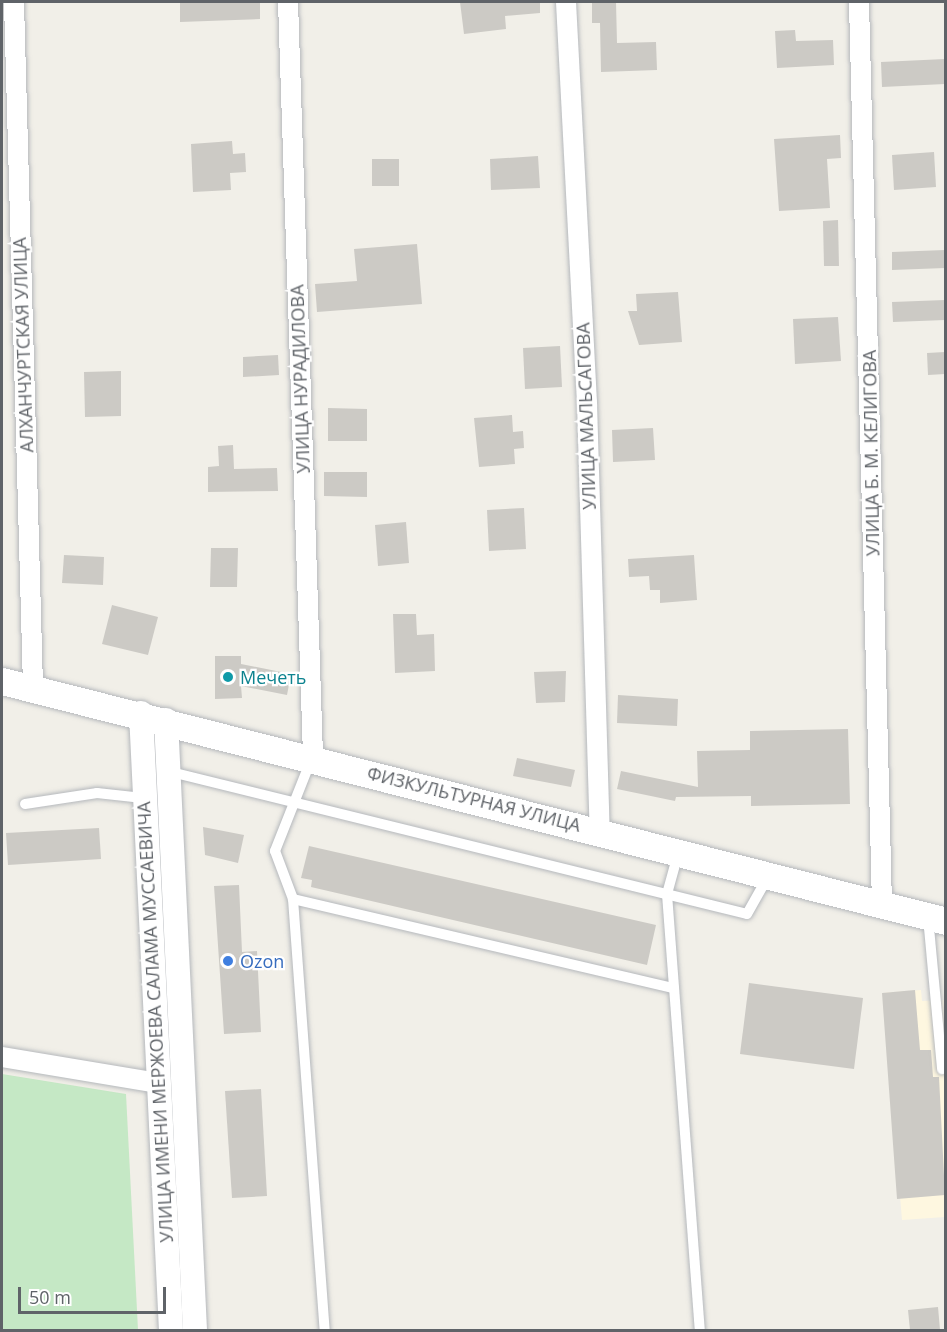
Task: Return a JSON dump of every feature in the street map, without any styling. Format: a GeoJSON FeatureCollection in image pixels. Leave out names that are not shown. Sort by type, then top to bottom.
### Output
{"type":"FeatureCollection","features":[{"type":"Feature","properties":{"kind":"main road","name":"ФИЗКУЛЬТУРНАЯ УЛИЦА"},"geometry":{"type":"LineString","coordinates":[[2,681],[154,716],[937,918]]}},
{"type":"Feature","properties":{"kind":"street","name":"АЛХАНЧУРТСКАЯ УЛИЦА"},"geometry":{"type":"LineString","coordinates":[[14,2],[33,688]]}},
{"type":"Feature","properties":{"kind":"street","name":"УЛИЦА НУРАДИЛОВА"},"geometry":{"type":"LineString","coordinates":[[288,2],[313,757]]}},
{"type":"Feature","properties":{"kind":"street","name":"УЛИЦА МАЛЬСАГОВА"},"geometry":{"type":"LineString","coordinates":[[566,2],[587,403],[600,831]]}},
{"type":"Feature","properties":{"kind":"street","name":"УЛИЦА Б. М. КЕЛИГОВА"},"geometry":{"type":"LineString","coordinates":[[859,2],[882,904]]}},
{"type":"Feature","properties":{"kind":"street","name":"УЛИЦА ИМЕНИ МЕРЖОЕВА САЛАМА МУССАЕВИЧА"},"geometry":{"type":"LineString","coordinates":[[154,716],[167,771],[195,1330]]}},
{"type":"Feature","properties":{"kind":"street","name":"УЛИЦА ИМЕНИ МЕРЖОЕВА САЛАМА МУССАЕВИЧА"},"geometry":{"type":"LineString","coordinates":[[154,716],[143,798],[171,1330]]}},
{"type":"Feature","properties":{"kind":"street"},"geometry":{"type":"LineString","coordinates":[[2,1057],[158,1083]]}},
{"type":"Feature","properties":{"kind":"lane"},"geometry":{"type":"LineString","coordinates":[[313,757],[275,851],[293,900],[325,1330]]}},
{"type":"Feature","properties":{"kind":"lane"},"geometry":{"type":"LineString","coordinates":[[167,771],[747,914],[769,875]]}},
{"type":"Feature","properties":{"kind":"lane"},"geometry":{"type":"LineString","coordinates":[[25,804],[97,793],[143,798]]}},
{"type":"Feature","properties":{"kind":"lane"},"geometry":{"type":"LineString","coordinates":[[678,852],[667,894],[700,1330]]}},
{"type":"Feature","properties":{"kind":"lane"},"geometry":{"type":"LineString","coordinates":[[293,900],[673,988]]}},
{"type":"Feature","properties":{"kind":"lane"},"geometry":{"type":"LineString","coordinates":[[937,918],[942,1069]]}},
{"type":"Feature","properties":{"kind":"shaded area"},"geometry":{"type":"Polygon","coordinates":[[[921,990],[922,1001],[945,1000],[945,1217],[902,1220],[883,993],[921,990]]]}},
{"type":"Feature","properties":{"kind":"green space"},"geometry":{"type":"Polygon","coordinates":[[[2,1074],[126,1094],[138,1330],[2,1330],[2,1074]]]}},
{"type":"Feature","properties":{"kind":"building"},"geometry":{"type":"Polygon","coordinates":[[[180,2],[260,2],[260,19],[180,22],[180,2]]]}},
{"type":"Feature","properties":{"kind":"building"},"geometry":{"type":"Polygon","coordinates":[[[460,2],[540,2],[540,13],[505,16],[506,29],[464,34],[460,2]]]}},
{"type":"Feature","properties":{"kind":"building"},"geometry":{"type":"Polygon","coordinates":[[[592,2],[616,2],[617,43],[656,42],[657,70],[601,72],[600,23],[592,23],[592,2]]]}},
{"type":"Feature","properties":{"kind":"building"},"geometry":{"type":"Polygon","coordinates":[[[795,30],[796,41],[833,40],[834,65],[777,68],[775,31],[795,30]]]}},
{"type":"Feature","properties":{"kind":"building"},"geometry":{"type":"Polygon","coordinates":[[[945,59],[945,84],[882,87],[881,62],[945,59]]]}},
{"type":"Feature","properties":{"kind":"building"},"geometry":{"type":"Polygon","coordinates":[[[840,135],[841,158],[827,159],[830,208],[779,211],[774,139],[840,135]]]}},
{"type":"Feature","properties":{"kind":"building"},"geometry":{"type":"Polygon","coordinates":[[[232,141],[233,154],[245,153],[246,172],[230,173],[231,190],[193,192],[191,144],[232,141]]]}},
{"type":"Feature","properties":{"kind":"building"},"geometry":{"type":"Polygon","coordinates":[[[934,152],[936,187],[894,190],[892,155],[934,152]]]}},
{"type":"Feature","properties":{"kind":"building"},"geometry":{"type":"Polygon","coordinates":[[[538,156],[540,188],[491,190],[490,159],[538,156]]]}},
{"type":"Feature","properties":{"kind":"building"},"geometry":{"type":"Polygon","coordinates":[[[372,159],[399,159],[399,186],[372,186],[372,159]]]}},
{"type":"Feature","properties":{"kind":"building"},"geometry":{"type":"Polygon","coordinates":[[[838,220],[839,266],[824,266],[823,221],[838,220]]]}},
{"type":"Feature","properties":{"kind":"building"},"geometry":{"type":"Polygon","coordinates":[[[417,244],[422,304],[317,312],[315,284],[357,281],[354,249],[417,244]]]}},
{"type":"Feature","properties":{"kind":"building"},"geometry":{"type":"Polygon","coordinates":[[[945,250],[945,268],[892,270],[892,252],[945,250]]]}},
{"type":"Feature","properties":{"kind":"building"},"geometry":{"type":"Polygon","coordinates":[[[678,292],[682,342],[639,345],[628,311],[637,311],[636,294],[678,292]]]}},
{"type":"Feature","properties":{"kind":"building"},"geometry":{"type":"Polygon","coordinates":[[[945,300],[945,320],[893,322],[892,302],[945,300]]]}},
{"type":"Feature","properties":{"kind":"building"},"geometry":{"type":"Polygon","coordinates":[[[838,317],[841,361],[795,364],[793,319],[838,317]]]}},
{"type":"Feature","properties":{"kind":"building"},"geometry":{"type":"Polygon","coordinates":[[[560,346],[562,387],[525,389],[523,348],[560,346]]]}},
{"type":"Feature","properties":{"kind":"building"},"geometry":{"type":"Polygon","coordinates":[[[945,352],[945,374],[928,375],[927,353],[945,352]]]}},
{"type":"Feature","properties":{"kind":"building"},"geometry":{"type":"Polygon","coordinates":[[[278,355],[279,375],[243,377],[243,357],[278,355]]]}},
{"type":"Feature","properties":{"kind":"building"},"geometry":{"type":"Polygon","coordinates":[[[121,371],[121,416],[85,417],[84,372],[121,371]]]}},
{"type":"Feature","properties":{"kind":"building"},"geometry":{"type":"Polygon","coordinates":[[[328,408],[367,409],[367,441],[328,441],[328,408]]]}},
{"type":"Feature","properties":{"kind":"building"},"geometry":{"type":"Polygon","coordinates":[[[512,415],[513,432],[523,431],[524,448],[514,449],[515,464],[479,467],[474,418],[512,415]]]}},
{"type":"Feature","properties":{"kind":"building"},"geometry":{"type":"Polygon","coordinates":[[[653,428],[655,460],[613,462],[612,430],[653,428]]]}},
{"type":"Feature","properties":{"kind":"building"},"geometry":{"type":"Polygon","coordinates":[[[233,445],[234,469],[277,468],[278,491],[208,492],[208,467],[219,466],[218,446],[233,445]]]}},
{"type":"Feature","properties":{"kind":"building"},"geometry":{"type":"Polygon","coordinates":[[[324,472],[367,472],[367,497],[324,496],[324,472]]]}},
{"type":"Feature","properties":{"kind":"building"},"geometry":{"type":"Polygon","coordinates":[[[524,508],[526,549],[489,551],[487,510],[524,508]]]}},
{"type":"Feature","properties":{"kind":"building"},"geometry":{"type":"Polygon","coordinates":[[[406,522],[409,563],[378,566],[375,525],[406,522]]]}},
{"type":"Feature","properties":{"kind":"building"},"geometry":{"type":"Polygon","coordinates":[[[211,548],[238,548],[237,587],[210,587],[211,548]]]}},
{"type":"Feature","properties":{"kind":"building"},"geometry":{"type":"Polygon","coordinates":[[[64,555],[104,557],[103,585],[62,583],[64,555]]]}},
{"type":"Feature","properties":{"kind":"building"},"geometry":{"type":"Polygon","coordinates":[[[694,555],[697,600],[660,603],[660,590],[650,590],[649,576],[629,577],[628,559],[694,555]]]}},
{"type":"Feature","properties":{"kind":"building"},"geometry":{"type":"Polygon","coordinates":[[[112,605],[158,617],[148,655],[102,644],[112,605]]]}},
{"type":"Feature","properties":{"kind":"building"},"geometry":{"type":"Polygon","coordinates":[[[393,614],[416,614],[417,635],[434,634],[435,671],[395,673],[393,614]]]}},
{"type":"Feature","properties":{"kind":"building"},"geometry":{"type":"Polygon","coordinates":[[[215,656],[241,656],[241,664],[291,674],[287,695],[241,686],[242,698],[215,699],[215,656]]]}},
{"type":"Feature","properties":{"kind":"building"},"geometry":{"type":"Polygon","coordinates":[[[566,671],[565,702],[536,703],[534,672],[566,671]]]}},
{"type":"Feature","properties":{"kind":"building"},"geometry":{"type":"Polygon","coordinates":[[[618,695],[678,699],[677,726],[617,723],[618,695]]]}},
{"type":"Feature","properties":{"kind":"building"},"geometry":{"type":"Polygon","coordinates":[[[848,729],[850,804],[751,806],[751,796],[676,797],[675,801],[617,789],[621,771],[698,787],[697,751],[750,750],[750,731],[848,729]]]}},
{"type":"Feature","properties":{"kind":"building"},"geometry":{"type":"Polygon","coordinates":[[[517,758],[575,770],[571,787],[513,776],[517,758]]]}},
{"type":"Feature","properties":{"kind":"building"},"geometry":{"type":"Polygon","coordinates":[[[203,827],[244,835],[238,863],[205,855],[203,827]]]}},
{"type":"Feature","properties":{"kind":"building"},"geometry":{"type":"Polygon","coordinates":[[[99,828],[101,859],[8,865],[6,833],[99,828]]]}},
{"type":"Feature","properties":{"kind":"building"},"geometry":{"type":"Polygon","coordinates":[[[309,846],[656,925],[647,965],[311,887],[312,880],[301,878],[309,846]]]}},
{"type":"Feature","properties":{"kind":"building"},"geometry":{"type":"Polygon","coordinates":[[[239,885],[242,952],[257,951],[261,1032],[224,1034],[214,886],[239,885]]]}},
{"type":"Feature","properties":{"kind":"building"},"geometry":{"type":"Polygon","coordinates":[[[749,983],[863,998],[854,1069],[740,1054],[749,983]]]}},
{"type":"Feature","properties":{"kind":"building"},"geometry":{"type":"Polygon","coordinates":[[[915,990],[920,1050],[931,1050],[933,1077],[939,1077],[945,1195],[897,1199],[882,993],[915,990]]]}},
{"type":"Feature","properties":{"kind":"building"},"geometry":{"type":"Polygon","coordinates":[[[261,1089],[267,1196],[232,1198],[225,1091],[261,1089]]]}},
{"type":"Feature","properties":{"kind":"building"},"geometry":{"type":"Polygon","coordinates":[[[938,1307],[940,1330],[910,1330],[908,1310],[938,1307]]]}},
{"type":"Feature","properties":{"kind":"place","name":"Мечеть"},"geometry":{"type":"Point","coordinates":[228,677]}},
{"type":"Feature","properties":{"kind":"place","name":"Ozon"},"geometry":{"type":"Point","coordinates":[228,961]}}]}
